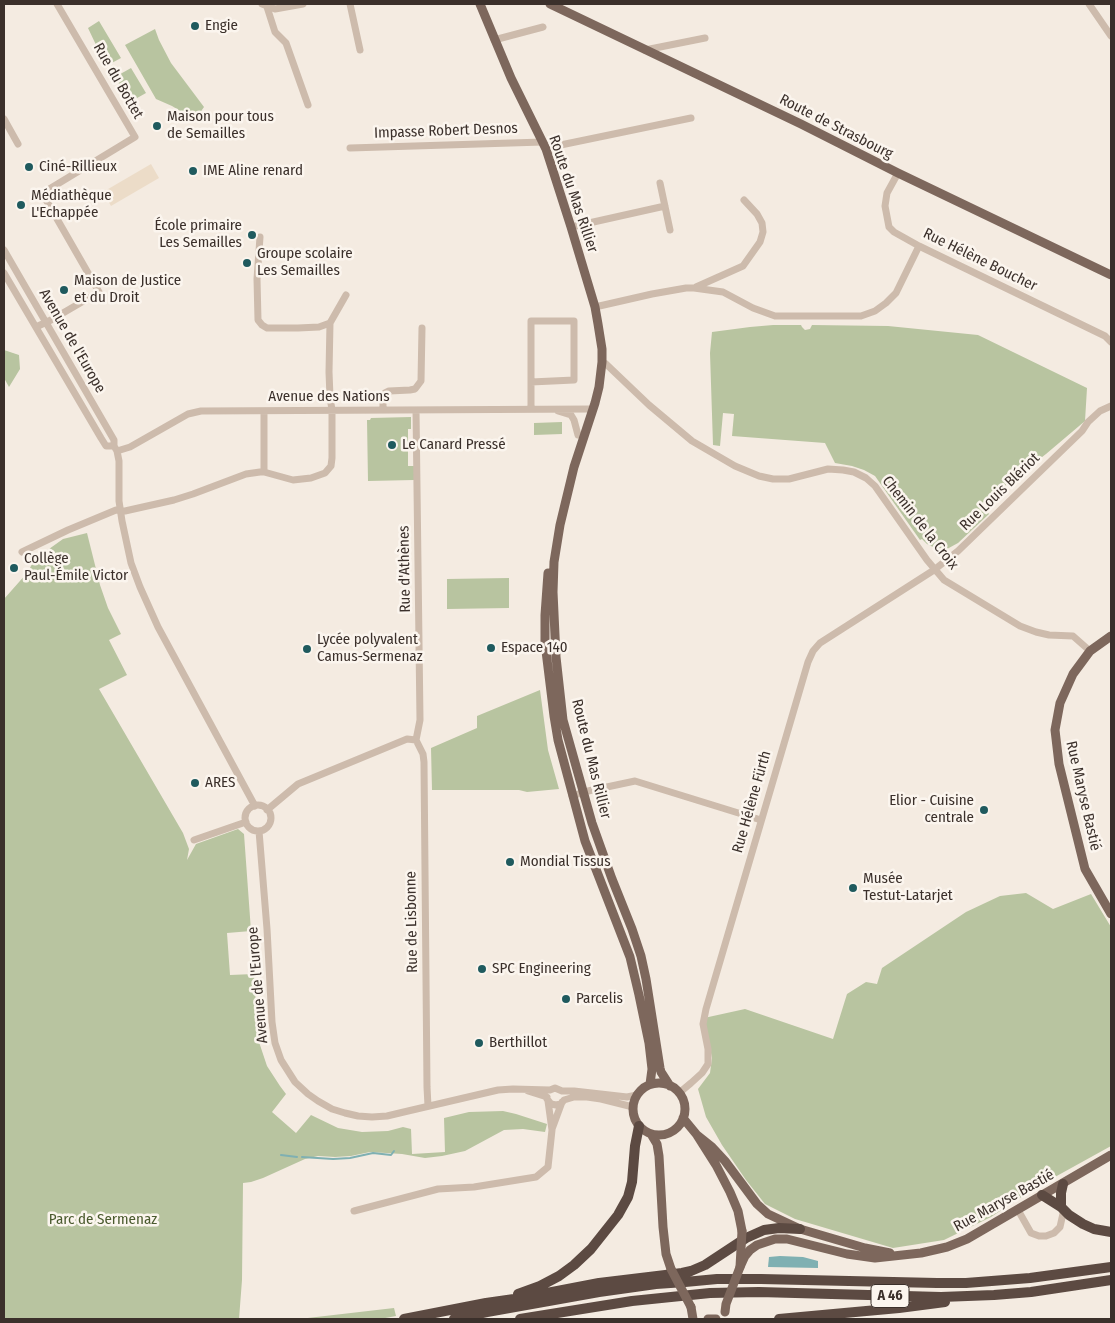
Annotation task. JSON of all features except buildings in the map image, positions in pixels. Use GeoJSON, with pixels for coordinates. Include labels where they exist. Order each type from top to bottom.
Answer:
{"type":"FeatureCollection","features":[{"type":"Feature","properties":{"kind":"highway"},"geometry":{"type":"LineString","coordinates":[[486,1303],[540,1286],[560,1276],[591,1249],[618,1215],[628,1196],[632,1182],[639,1126]]}},
{"type":"Feature","properties":{"kind":"highway"},"geometry":{"type":"LineString","coordinates":[[1062,1208],[1061,1194],[1063,1184]]}},
{"type":"Feature","properties":{"kind":"highway"},"geometry":{"type":"LineString","coordinates":[[1042,1195],[1083,1224],[1094,1229],[1111,1232]]}},
{"type":"Feature","properties":{"kind":"highway"},"geometry":{"type":"LineString","coordinates":[[404,1319],[599,1283],[691,1271],[713,1261],[746,1238],[764,1230],[779,1228],[800,1229]]}},
{"type":"Feature","properties":{"kind":"highway","name":"A 46"},"geometry":{"type":"LineString","coordinates":[[454,1319],[599,1292],[717,1279],[937,1284],[1030,1278],[1111,1267]]}},
{"type":"Feature","properties":{"kind":"highway","name":"A 46"},"geometry":{"type":"LineString","coordinates":[[520,1319],[632,1301],[710,1293],[768,1292],[924,1297],[994,1296],[1111,1280]]}},
{"type":"Feature","properties":{"kind":"highway"},"geometry":{"type":"LineString","coordinates":[[779,1319],[899,1308],[994,1296]]}},
{"type":"Feature","properties":{"kind":"main road","name":"Route du Mas Rillier"},"geometry":{"type":"LineString","coordinates":[[480,4],[511,78],[545,146],[595,307],[601,338],[602,362],[600,372],[574,467],[560,525],[554,562],[553,592],[556,657],[564,720],[592,823],[641,956],[660,1068],[670,1086]]}},
{"type":"Feature","properties":{"kind":"main road","name":"Route de Strasbourg"},"geometry":{"type":"LineString","coordinates":[[550,4],[559,6],[645,50],[1111,275]]}},
{"type":"Feature","properties":{"kind":"main road","name":"Route du Mas Rillier"},"geometry":{"type":"LineString","coordinates":[[590,408],[578,435],[558,507],[550,548],[545,643],[558,740],[572,796],[585,841],[630,957],[648,1043],[652,1069],[650,1084]]}},
{"type":"Feature","properties":{"kind":"main road","name":"Rue Maryse Bastié"},"geometry":{"type":"LineString","coordinates":[[1111,636],[1090,651],[1073,674],[1060,703],[1055,730],[1059,764],[1086,869],[1111,914]]}},
{"type":"Feature","properties":{"kind":"main road"},"geometry":{"type":"LineString","coordinates":[[650,1084],[670,1086],[679,1093],[684,1105],[683,1118],[679,1125],[666,1134],[651,1134],[639,1126],[635,1120],[633,1107],[637,1095],[650,1084]]}},
{"type":"Feature","properties":{"kind":"main road"},"geometry":{"type":"LineString","coordinates":[[683,1118],[697,1135],[716,1165],[738,1211],[742,1231],[740,1268],[726,1304],[726,1316]]}},
{"type":"Feature","properties":{"kind":"main road"},"geometry":{"type":"LineString","coordinates":[[651,1134],[657,1144],[659,1156],[666,1254],[671,1269],[691,1307],[693,1319]]}},
{"type":"Feature","properties":{"kind":"main road","name":"Rue Maryse Bastié"},"geometry":{"type":"LineString","coordinates":[[697,1135],[725,1161],[757,1204],[768,1214],[800,1229],[865,1248],[905,1255]]}},
{"type":"Feature","properties":{"kind":"main road","name":"Rue Maryse Bastié"},"geometry":{"type":"LineString","coordinates":[[740,1268],[750,1250],[766,1241],[775,1239],[787,1239],[847,1254],[875,1258],[935,1251],[958,1243],[1111,1155]]}},
{"type":"Feature","properties":{"kind":"main road"},"geometry":{"type":"LineString","coordinates":[[708,1319],[716,1319]]}},
{"type":"Feature","properties":{"kind":"street","name":"Rue du Bottet"},"geometry":{"type":"LineString","coordinates":[[45,321],[51,320],[99,292],[45,198],[46,191],[135,137],[57,4]]}},
{"type":"Feature","properties":{"kind":"street"},"geometry":{"type":"LineString","coordinates":[[265,5],[279,9],[303,4]]}},
{"type":"Feature","properties":{"kind":"street"},"geometry":{"type":"LineString","coordinates":[[350,4],[360,50]]}},
{"type":"Feature","properties":{"kind":"street"},"geometry":{"type":"LineString","coordinates":[[1089,4],[1111,36]]}},
{"type":"Feature","properties":{"kind":"street"},"geometry":{"type":"LineString","coordinates":[[265,5],[275,32],[286,43],[308,105]]}},
{"type":"Feature","properties":{"kind":"street"},"geometry":{"type":"LineString","coordinates":[[494,40],[543,28]]}},
{"type":"Feature","properties":{"kind":"street"},"geometry":{"type":"LineString","coordinates":[[645,50],[705,38]]}},
{"type":"Feature","properties":{"kind":"street","name":"Impasse Robert Desnos"},"geometry":{"type":"LineString","coordinates":[[350,148],[560,145],[692,118]]}},
{"type":"Feature","properties":{"kind":"street"},"geometry":{"type":"LineString","coordinates":[[4,119],[18,144]]}},
{"type":"Feature","properties":{"kind":"street","name":"Rue Hélène Boucher"},"geometry":{"type":"LineString","coordinates":[[898,173],[887,194],[885,206],[889,227],[894,232],[1104,336],[1111,342]]}},
{"type":"Feature","properties":{"kind":"street"},"geometry":{"type":"LineString","coordinates":[[660,183],[670,230]]}},
{"type":"Feature","properties":{"kind":"street"},"geometry":{"type":"LineString","coordinates":[[694,288],[743,266],[760,242],[763,232],[762,223],[757,214],[744,200]]}},
{"type":"Feature","properties":{"kind":"street"},"geometry":{"type":"LineString","coordinates":[[571,227],[665,206]]}},
{"type":"Feature","properties":{"kind":"street"},"geometry":{"type":"LineString","coordinates":[[260,237],[257,279],[258,320],[262,325],[267,328],[298,328],[319,327],[330,323]]}},
{"type":"Feature","properties":{"kind":"street"},"geometry":{"type":"LineString","coordinates":[[595,307],[660,292],[694,288],[722,292],[753,308],[775,316],[861,316],[875,311],[896,293],[919,246]]}},
{"type":"Feature","properties":{"kind":"street","name":"Avenue de l'Europe"},"geometry":{"type":"LineString","coordinates":[[4,250],[114,440],[120,510],[131,563],[146,602],[255,806]]}},
{"type":"Feature","properties":{"kind":"street","name":"Avenue de l'Europe"},"geometry":{"type":"LineString","coordinates":[[4,273],[100,438],[106,446],[115,449]]}},
{"type":"Feature","properties":{"kind":"street"},"geometry":{"type":"LineString","coordinates":[[22,552],[116,510],[125,511],[174,500],[246,474],[264,472],[293,480],[311,478],[325,473],[331,466],[330,323],[346,295]]}},
{"type":"Feature","properties":{"kind":"street"},"geometry":{"type":"LineString","coordinates":[[36,327],[45,321]]}},
{"type":"Feature","properties":{"kind":"street"},"geometry":{"type":"LineString","coordinates":[[531,382],[574,380],[574,322],[531,321],[531,382],[531,408]]}},
{"type":"Feature","properties":{"kind":"street"},"geometry":{"type":"LineString","coordinates":[[383,410],[383,396],[385,393],[415,389],[421,381],[422,328]]}},
{"type":"Feature","properties":{"kind":"street","name":"Chemin de la Croix"},"geometry":{"type":"LineString","coordinates":[[602,362],[692,441],[735,466],[759,476],[773,479],[789,479],[828,469],[854,472],[866,478],[875,486],[934,570],[944,580],[1020,626],[1049,635],[1073,636],[1090,651]]}},
{"type":"Feature","properties":{"kind":"street","name":"Rue Louis Blériot"},"geometry":{"type":"LineString","coordinates":[[934,570],[958,551],[1082,431],[1088,422],[1108,407],[1111,399]]}},
{"type":"Feature","properties":{"kind":"street","name":"Avenue des Nations"},"geometry":{"type":"LineString","coordinates":[[115,449],[130,447],[188,414],[201,411],[590,408]]}},
{"type":"Feature","properties":{"kind":"street","name":"Avenue des Nations"},"geometry":{"type":"LineString","coordinates":[[550,409],[571,415],[578,435]]}},
{"type":"Feature","properties":{"kind":"street","name":"Rue d'Athènes"},"geometry":{"type":"LineString","coordinates":[[416,410],[420,720],[416,740]]}},
{"type":"Feature","properties":{"kind":"street"},"geometry":{"type":"LineString","coordinates":[[264,411],[264,472]]}},
{"type":"Feature","properties":{"kind":"street","name":"Rue Hélène Fürth"},"geometry":{"type":"LineString","coordinates":[[679,1093],[702,1073],[708,1064],[708,1049],[703,1024],[706,1009],[808,662],[813,651],[820,643],[934,570]]}},
{"type":"Feature","properties":{"kind":"street"},"geometry":{"type":"LineString","coordinates":[[267,810],[298,784],[407,739],[416,740]]}},
{"type":"Feature","properties":{"kind":"street","name":"Rue de Lisbonne"},"geometry":{"type":"LineString","coordinates":[[416,740],[423,754],[424,762],[428,1106]]}},
{"type":"Feature","properties":{"kind":"street"},"geometry":{"type":"LineString","coordinates":[[572,796],[635,781],[761,820]]}},
{"type":"Feature","properties":{"kind":"street"},"geometry":{"type":"LineString","coordinates":[[262,806],[267,810],[270,818],[267,827],[259,830],[251,829],[246,822],[246,814],[251,807],[262,806]]}},
{"type":"Feature","properties":{"kind":"street"},"geometry":{"type":"LineString","coordinates":[[194,840],[246,822]]}},
{"type":"Feature","properties":{"kind":"street","name":"Avenue de l'Europe"},"geometry":{"type":"LineString","coordinates":[[259,830],[275,1043],[281,1060],[295,1082],[308,1094],[324,1105],[345,1113],[358,1116],[380,1116],[498,1090],[514,1088],[550,1090]]}},
{"type":"Feature","properties":{"kind":"street","name":"Avenue de l'Europe"},"geometry":{"type":"LineString","coordinates":[[514,1088],[526,1090],[548,1099]]}},
{"type":"Feature","properties":{"kind":"street"},"geometry":{"type":"LineString","coordinates":[[354,1211],[438,1189],[474,1188],[536,1177],[548,1167],[552,1130],[547,1094],[550,1090],[558,1088],[562,1091],[627,1096],[637,1095]]}},
{"type":"Feature","properties":{"kind":"street"},"geometry":{"type":"LineString","coordinates":[[552,1130],[563,1101],[564,1095],[562,1091]]}},
{"type":"Feature","properties":{"kind":"street"},"geometry":{"type":"LineString","coordinates":[[548,1099],[552,1104],[556,1105],[574,1097],[587,1097],[633,1107]]}},
{"type":"Feature","properties":{"kind":"street"},"geometry":{"type":"LineString","coordinates":[[1018,1210],[1031,1233],[1038,1236],[1046,1236],[1054,1233],[1060,1226],[1062,1208]]}},
{"type":"Feature","properties":{"kind":"green space"},"geometry":{"type":"Polygon","coordinates":[[[99,21],[121,58],[106,66],[88,28],[99,21]]]}},
{"type":"Feature","properties":{"kind":"green space"},"geometry":{"type":"Polygon","coordinates":[[[155,29],[171,63],[204,107],[195,120],[156,99],[125,45],[155,29]]]}},
{"type":"Feature","properties":{"kind":"green space"},"geometry":{"type":"Polygon","coordinates":[[[131,68],[146,93],[130,102],[115,77],[131,68]]]}},
{"type":"Feature","properties":{"kind":"green space"},"geometry":{"type":"Polygon","coordinates":[[[773,325],[801,325],[805,330],[810,329],[812,325],[888,326],[978,335],[1087,388],[1085,421],[981,504],[989,514],[958,543],[947,549],[935,548],[922,539],[920,540],[875,476],[852,466],[835,463],[825,443],[732,436],[734,414],[723,413],[720,446],[713,445],[710,353],[712,332],[773,325]]]}},
{"type":"Feature","properties":{"kind":"green space"},"geometry":{"type":"Polygon","coordinates":[[[4,350],[19,355],[20,369],[9,387],[4,378],[4,350]]]}},
{"type":"Feature","properties":{"kind":"green space"},"geometry":{"type":"Polygon","coordinates":[[[411,417],[411,429],[408,429],[408,466],[414,466],[414,480],[368,481],[367,420],[371,418],[411,417]]]}},
{"type":"Feature","properties":{"kind":"green space"},"geometry":{"type":"Polygon","coordinates":[[[562,422],[562,434],[534,435],[534,423],[562,422]]]}},
{"type":"Feature","properties":{"kind":"green space","name":"Parc de Sermenaz"},"geometry":{"type":"Polygon","coordinates":[[[87,533],[100,585],[108,608],[121,634],[109,640],[127,675],[99,689],[183,833],[189,849],[187,860],[196,844],[238,829],[244,834],[251,931],[227,933],[230,975],[254,974],[258,1039],[267,1066],[286,1094],[272,1112],[296,1133],[311,1115],[338,1128],[362,1132],[388,1131],[403,1127],[411,1129],[412,1154],[445,1152],[444,1118],[469,1112],[503,1111],[547,1124],[545,1132],[523,1129],[504,1130],[465,1151],[442,1156],[425,1158],[370,1152],[351,1156],[318,1156],[305,1159],[263,1178],[243,1183],[242,1280],[239,1319],[4,1319],[4,599],[27,573],[35,559],[63,539],[87,533]]]}},
{"type":"Feature","properties":{"kind":"green space"},"geometry":{"type":"Polygon","coordinates":[[[509,578],[509,608],[447,609],[447,579],[509,578]]]}},
{"type":"Feature","properties":{"kind":"green space"},"geometry":{"type":"Polygon","coordinates":[[[540,690],[548,750],[559,789],[527,792],[519,790],[432,790],[431,748],[477,728],[477,716],[540,690]]]}},
{"type":"Feature","properties":{"kind":"green space"},"geometry":{"type":"Polygon","coordinates":[[[1026,893],[1053,909],[1091,894],[1111,927],[1111,1146],[1035,1188],[991,1217],[944,1240],[893,1248],[795,1219],[765,1204],[722,1145],[706,1117],[698,1089],[710,1073],[712,1058],[704,1018],[745,1009],[833,1039],[847,994],[866,982],[877,984],[882,968],[966,912],[1000,896],[1026,893]]]}},
{"type":"Feature","properties":{"kind":"green space"},"geometry":{"type":"Polygon","coordinates":[[[394,1308],[396,1316],[380,1319],[299,1319],[394,1308]]]}},
{"type":"Feature","properties":{"kind":"shaded area"},"geometry":{"type":"Polygon","coordinates":[[[151,164],[159,178],[111,206],[103,192],[151,164]]]}},
{"type":"Feature","properties":{"kind":"water"},"geometry":{"type":"Polygon","coordinates":[[[769,1257],[803,1257],[818,1261],[818,1268],[768,1267],[769,1257]]]}},
{"type":"Feature","properties":{"kind":"waterway"},"geometry":{"type":"LineString","coordinates":[[302,1157],[350,1158],[373,1153],[391,1155],[394,1151]]}},
{"type":"Feature","properties":{"kind":"waterway"},"geometry":{"type":"LineString","coordinates":[[281,1155],[297,1157]]}},
{"type":"Feature","properties":{"kind":"place","name":"Engie"},"geometry":{"type":"Point","coordinates":[195,26]}},
{"type":"Feature","properties":{"kind":"place","name":"Maison pour tous de Semailles"},"geometry":{"type":"Point","coordinates":[157,126]}},
{"type":"Feature","properties":{"kind":"place","name":"Ciné-Rillieux"},"geometry":{"type":"Point","coordinates":[29,167]}},
{"type":"Feature","properties":{"kind":"place","name":"IME Aline renard"},"geometry":{"type":"Point","coordinates":[193,171]}},
{"type":"Feature","properties":{"kind":"place","name":"Médiathèque L'Echappée"},"geometry":{"type":"Point","coordinates":[21,205]}},
{"type":"Feature","properties":{"kind":"place","name":"École primaire Les Semailles"},"geometry":{"type":"Point","coordinates":[252,235]}},
{"type":"Feature","properties":{"kind":"place","name":"Groupe scolaire Les Semailles"},"geometry":{"type":"Point","coordinates":[247,263]}},
{"type":"Feature","properties":{"kind":"place","name":"Maison de Justice et du Droit"},"geometry":{"type":"Point","coordinates":[64,290]}},
{"type":"Feature","properties":{"kind":"place","name":"Le Canard Pressé"},"geometry":{"type":"Point","coordinates":[392,445]}},
{"type":"Feature","properties":{"kind":"place","name":"Collège Paul-Émile Victor"},"geometry":{"type":"Point","coordinates":[14,568]}},
{"type":"Feature","properties":{"kind":"place","name":"Espace 140"},"geometry":{"type":"Point","coordinates":[491,648]}},
{"type":"Feature","properties":{"kind":"place","name":"Lycée polyvalent Camus-Sermenaz"},"geometry":{"type":"Point","coordinates":[307,649]}},
{"type":"Feature","properties":{"kind":"place","name":"ARES"},"geometry":{"type":"Point","coordinates":[195,783]}},
{"type":"Feature","properties":{"kind":"place","name":"Elior - Cuisine centrale"},"geometry":{"type":"Point","coordinates":[984,810]}},
{"type":"Feature","properties":{"kind":"place","name":"Mondial Tissus"},"geometry":{"type":"Point","coordinates":[510,862]}},
{"type":"Feature","properties":{"kind":"place","name":"Musée Testut-Latarjet"},"geometry":{"type":"Point","coordinates":[853,888]}},
{"type":"Feature","properties":{"kind":"place","name":"SPC Engineering"},"geometry":{"type":"Point","coordinates":[482,969]}},
{"type":"Feature","properties":{"kind":"place","name":"Parcelis"},"geometry":{"type":"Point","coordinates":[566,999]}},
{"type":"Feature","properties":{"kind":"place","name":"Berthillot"},"geometry":{"type":"Point","coordinates":[479,1043]}}]}
